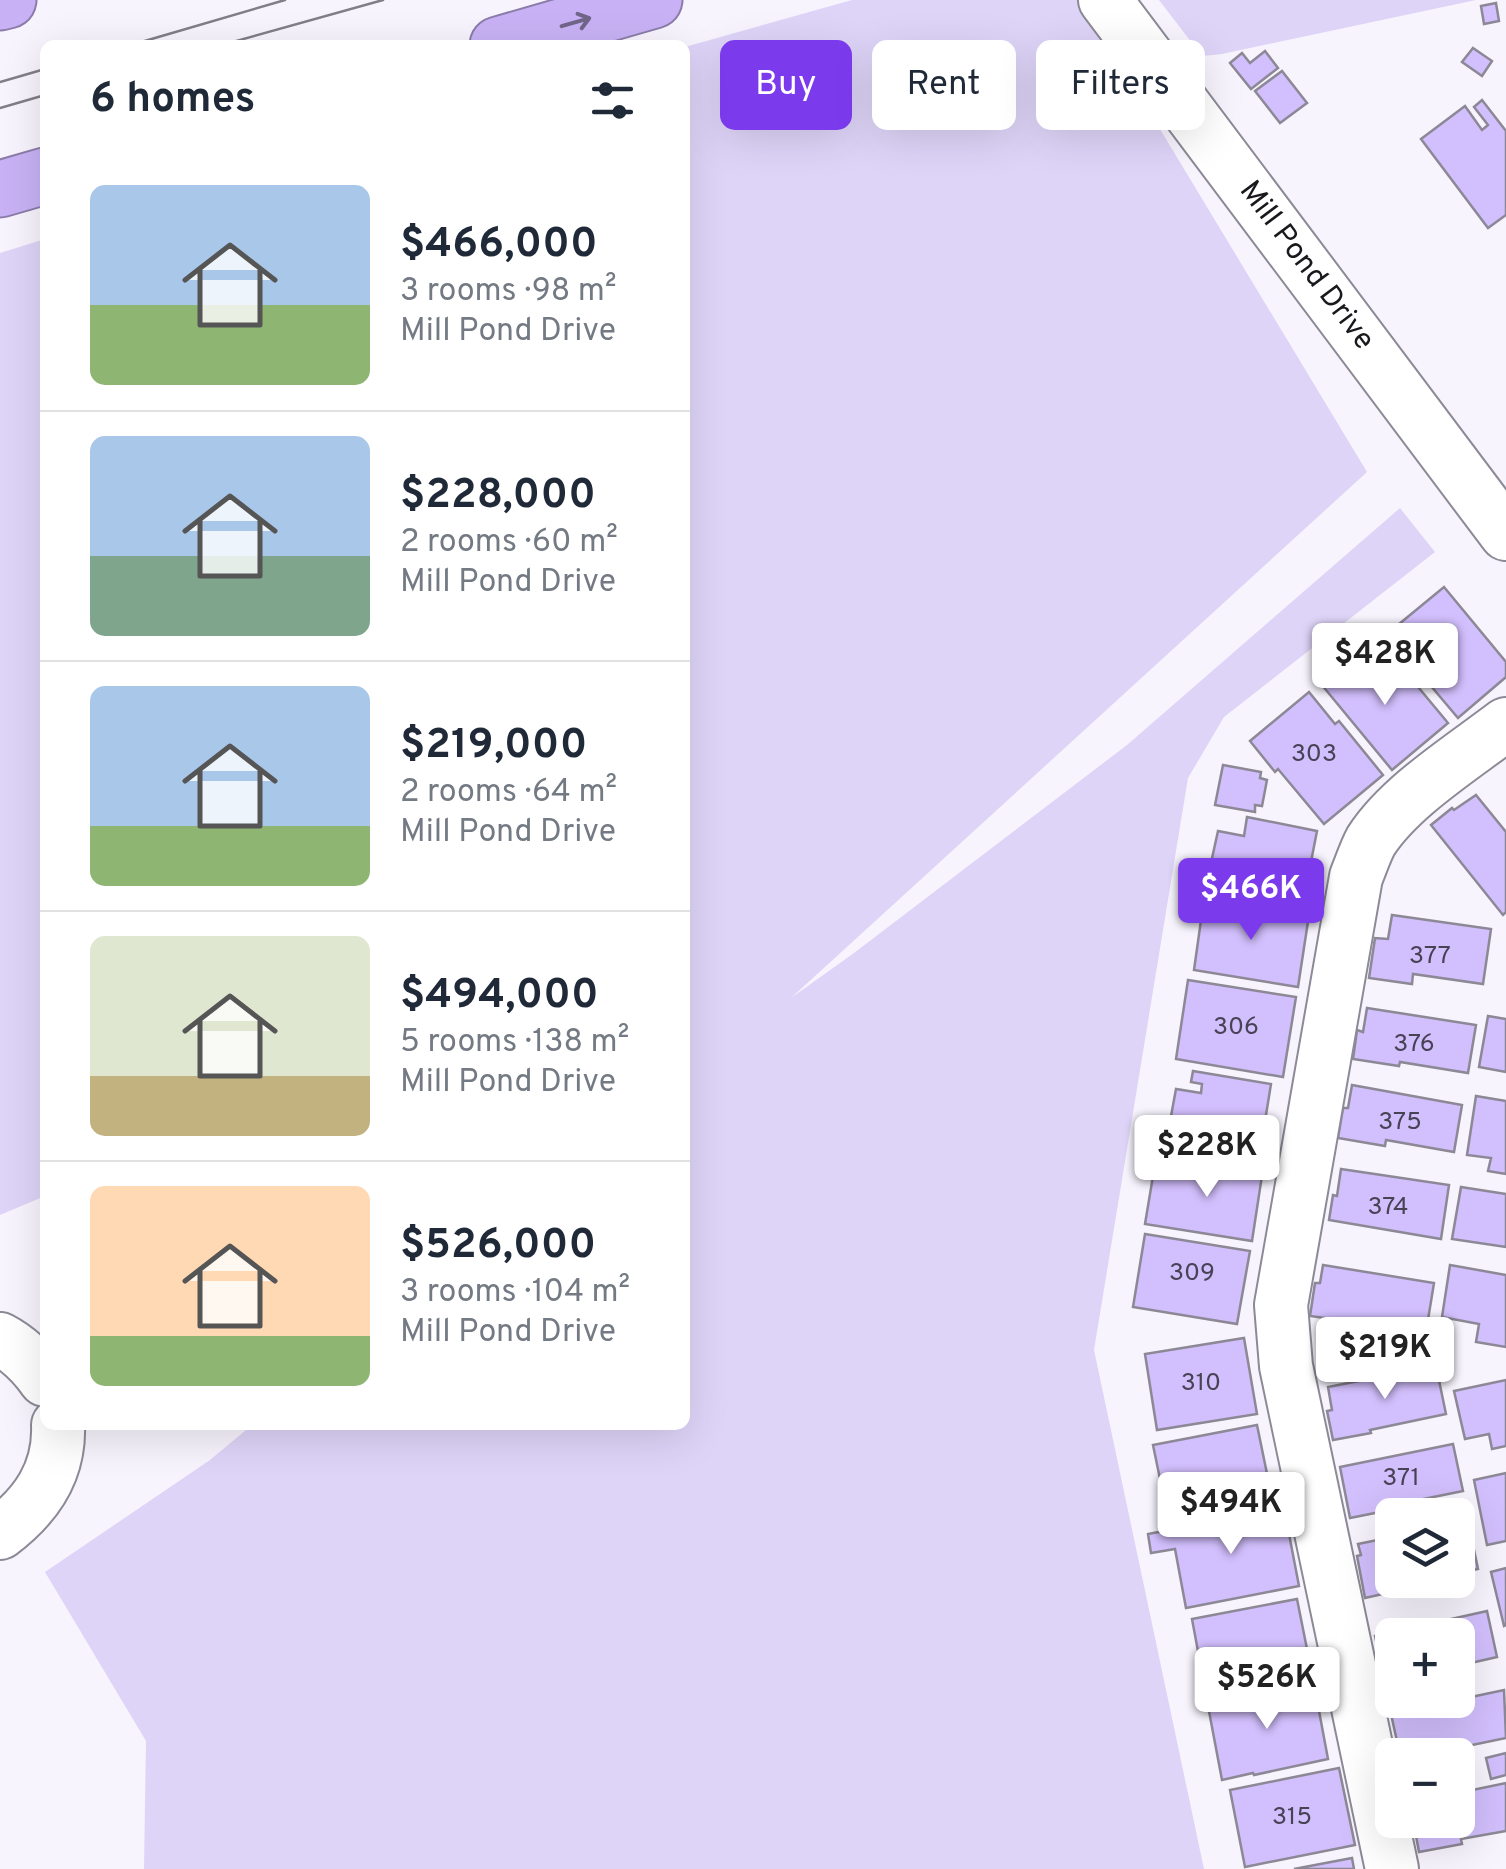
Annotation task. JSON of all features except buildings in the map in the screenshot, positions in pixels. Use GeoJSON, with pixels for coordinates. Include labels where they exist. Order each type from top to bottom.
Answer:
{"type":"FeatureCollection","features":[{"type":"Feature","properties":{"kind":"highway"},"geometry":{"type":"LineString","coordinates":[[0,2],[8,0]]}},
{"type":"Feature","properties":{"kind":"highway"},"geometry":{"type":"LineString","coordinates":[[515,40],[654,0]]}},
{"type":"Feature","properties":{"kind":"highway"},"geometry":{"type":"LineString","coordinates":[[0,189],[40,177]]}},
{"type":"Feature","properties":{"kind":"street","name":"Mill Pond Drive"},"geometry":{"type":"LineString","coordinates":[[1105,0],[1506,534]]}},
{"type":"Feature","properties":{"kind":"street"},"geometry":{"type":"LineString","coordinates":[[1392,1869],[1286,1366],[1281,1305],[1345,934],[1356,877],[1368,846],[1408,800],[1506,724]]}},
{"type":"Feature","properties":{"kind":"street"},"geometry":{"type":"LineString","coordinates":[[0,1339],[21,1352],[40,1373]]}},
{"type":"Feature","properties":{"kind":"street"},"geometry":{"type":"LineString","coordinates":[[0,1533],[30,1506],[50,1475],[58,1430]]}},
{"type":"Feature","properties":{"kind":"shaded area"},"geometry":{"type":"Polygon","coordinates":[[[852,0],[1082,0],[1106,40],[1036,40],[1036,130],[1160,130],[1367,472],[791,998],[1127,745],[1400,508],[1435,552],[1224,717],[1188,778],[1094,1350],[1204,1869],[144,1869],[146,1741],[45,1572],[210,1460],[246,1430],[690,1430],[690,46],[852,0]]]}},
{"type":"Feature","properties":{"kind":"shaded area"},"geometry":{"type":"Polygon","coordinates":[[[1159,0],[1476,0],[1222,54],[1205,56],[1205,40],[1190,40],[1159,0]]]}},
{"type":"Feature","properties":{"kind":"shaded area"},"geometry":{"type":"Polygon","coordinates":[[[40,241],[40,1198],[0,1215],[0,253],[40,241]]]}},
{"type":"Feature","properties":{"kind":"tram line"},"geometry":{"type":"LineString","coordinates":[[148,40],[285,0]]}},
{"type":"Feature","properties":{"kind":"tram line"},"geometry":{"type":"LineString","coordinates":[[240,40],[383,0]]}},
{"type":"Feature","properties":{"kind":"tram line"},"geometry":{"type":"LineString","coordinates":[[0,82],[40,70]]}},
{"type":"Feature","properties":{"kind":"tram line"},"geometry":{"type":"LineString","coordinates":[[0,108],[40,96]]}}]}
